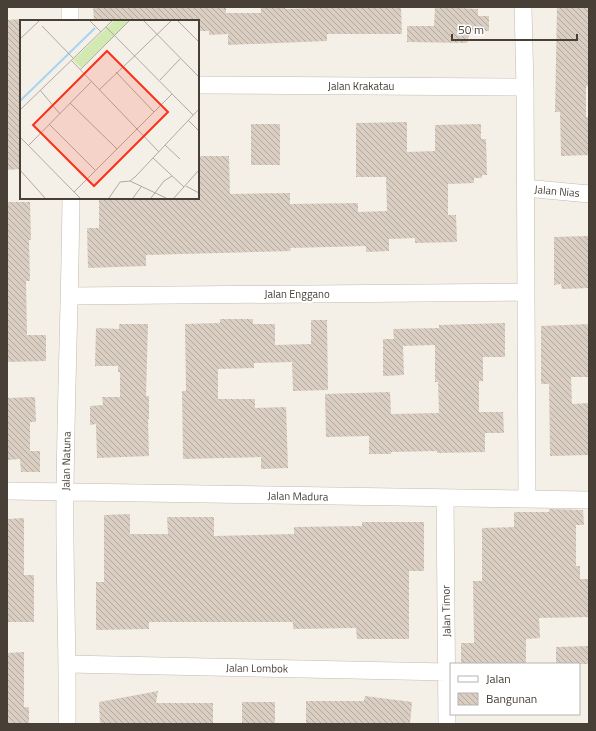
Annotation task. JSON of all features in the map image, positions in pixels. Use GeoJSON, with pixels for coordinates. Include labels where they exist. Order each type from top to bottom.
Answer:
{"type":"FeatureCollection","features":[{"type":"Feature","properties":{"kind":"street"},"geometry":{"type":"LineString","coordinates":[[70,7],[70,20]]}},
{"type":"Feature","properties":{"kind":"street"},"geometry":{"type":"LineString","coordinates":[[523,7],[528,499]]}},
{"type":"Feature","properties":{"kind":"street","name":"Jalan Krakatau"},"geometry":{"type":"LineString","coordinates":[[199,85],[525,87]]}},
{"type":"Feature","properties":{"kind":"street","name":"Jalan Nias"},"geometry":{"type":"LineString","coordinates":[[525,188],[589,194]]}},
{"type":"Feature","properties":{"kind":"street","name":"Jalan Natuna"},"geometry":{"type":"LineString","coordinates":[[67,724],[68,664],[65,492],[71,199]]}},
{"type":"Feature","properties":{"kind":"street","name":"Jalan Enggano"},"geometry":{"type":"LineString","coordinates":[[70,296],[525,292]]}},
{"type":"Feature","properties":{"kind":"street","name":"Jalan Madura"},"geometry":{"type":"LineString","coordinates":[[7,491],[589,500]]}},
{"type":"Feature","properties":{"kind":"street","name":"Jalan Timor"},"geometry":{"type":"LineString","coordinates":[[445,498],[447,724]]}},
{"type":"Feature","properties":{"kind":"street","name":"Jalan Lombok"},"geometry":{"type":"LineString","coordinates":[[68,664],[447,672]]}},
{"type":"Feature","properties":{"kind":"building"},"geometry":{"type":"Polygon","coordinates":[[[93,7],[226,7],[226,13],[261,13],[261,7],[285,7],[285,9],[321,7],[401,7],[402,34],[327,34],[327,41],[228,45],[228,34],[209,35],[209,31],[199,31],[199,20],[94,20],[93,7]]]}},
{"type":"Feature","properties":{"kind":"building"},"geometry":{"type":"Polygon","coordinates":[[[435,7],[478,9],[478,16],[489,16],[489,31],[470,31],[467,43],[407,42],[407,26],[434,26],[435,7]]]}},
{"type":"Feature","properties":{"kind":"building"},"geometry":{"type":"Polygon","coordinates":[[[557,7],[589,7],[589,86],[586,86],[586,117],[589,117],[589,155],[561,156],[560,112],[555,112],[557,7]]]}},
{"type":"Feature","properties":{"kind":"building"},"geometry":{"type":"Polygon","coordinates":[[[21,19],[20,169],[7,170],[7,20],[21,19]]]}},
{"type":"Feature","properties":{"kind":"building"},"geometry":{"type":"Polygon","coordinates":[[[407,122],[407,152],[435,151],[435,125],[481,124],[481,139],[486,139],[487,175],[482,175],[482,178],[474,178],[474,183],[448,184],[448,215],[456,215],[457,242],[415,243],[415,238],[389,239],[389,251],[366,252],[366,246],[290,248],[291,251],[146,255],[146,266],[88,268],[87,228],[99,228],[99,199],[199,199],[199,156],[229,156],[230,194],[290,193],[290,204],[358,203],[358,212],[387,211],[386,177],[356,177],[356,123],[407,122]]]}},
{"type":"Feature","properties":{"kind":"building"},"geometry":{"type":"Polygon","coordinates":[[[251,124],[280,124],[280,165],[251,165],[251,124]]]}},
{"type":"Feature","properties":{"kind":"building"},"geometry":{"type":"Polygon","coordinates":[[[7,202],[30,202],[30,281],[26,281],[27,335],[46,335],[46,361],[7,362],[7,202]]]}},
{"type":"Feature","properties":{"kind":"building"},"geometry":{"type":"Polygon","coordinates":[[[589,236],[589,288],[562,289],[561,284],[554,285],[554,237],[589,236]]]}},
{"type":"Feature","properties":{"kind":"building"},"geometry":{"type":"Polygon","coordinates":[[[220,319],[253,319],[253,324],[275,324],[275,345],[311,344],[311,320],[327,320],[328,390],[293,391],[292,362],[254,363],[254,368],[218,369],[218,399],[255,399],[255,408],[286,407],[288,468],[261,469],[261,457],[183,459],[182,391],[186,391],[185,324],[220,323],[220,319]]]}},
{"type":"Feature","properties":{"kind":"building"},"geometry":{"type":"Polygon","coordinates":[[[505,323],[505,357],[483,357],[483,381],[479,381],[479,412],[503,412],[504,433],[485,433],[485,452],[437,453],[437,451],[369,454],[369,436],[326,437],[325,394],[390,392],[391,414],[439,413],[438,382],[435,382],[435,345],[403,346],[404,375],[383,376],[383,339],[394,339],[393,329],[439,328],[439,325],[505,323]]]}},
{"type":"Feature","properties":{"kind":"building"},"geometry":{"type":"Polygon","coordinates":[[[119,324],[148,324],[146,396],[149,396],[149,456],[97,458],[96,424],[90,425],[90,406],[103,405],[102,397],[120,397],[120,372],[118,372],[118,366],[95,366],[96,328],[119,329],[119,324]]]}},
{"type":"Feature","properties":{"kind":"building"},"geometry":{"type":"Polygon","coordinates":[[[589,324],[589,377],[571,377],[572,404],[589,403],[589,455],[550,456],[549,384],[541,384],[541,326],[589,324]]]}},
{"type":"Feature","properties":{"kind":"building"},"geometry":{"type":"Polygon","coordinates":[[[35,397],[36,422],[30,422],[30,451],[40,451],[40,472],[21,472],[20,459],[7,460],[7,398],[35,397]]]}},
{"type":"Feature","properties":{"kind":"building"},"geometry":{"type":"Polygon","coordinates":[[[549,509],[583,510],[584,525],[576,525],[576,566],[580,566],[580,579],[589,579],[589,617],[539,618],[540,638],[526,639],[526,663],[461,663],[461,643],[474,643],[473,581],[482,581],[482,528],[514,527],[514,512],[549,512],[549,509]]]}},
{"type":"Feature","properties":{"kind":"building"},"geometry":{"type":"Polygon","coordinates":[[[130,514],[130,534],[168,534],[167,517],[214,517],[214,536],[294,534],[294,527],[362,526],[362,522],[424,522],[424,571],[409,571],[409,639],[357,639],[356,628],[293,629],[293,622],[149,622],[149,629],[96,630],[96,582],[104,582],[104,515],[130,514]]]}},
{"type":"Feature","properties":{"kind":"building"},"geometry":{"type":"Polygon","coordinates":[[[24,518],[24,575],[34,575],[34,622],[7,622],[7,519],[24,518]]]}},
{"type":"Feature","properties":{"kind":"building"},"geometry":{"type":"Polygon","coordinates":[[[589,646],[589,664],[556,663],[556,647],[589,646]]]}},
{"type":"Feature","properties":{"kind":"building"},"geometry":{"type":"Polygon","coordinates":[[[24,652],[24,707],[29,707],[29,724],[7,724],[7,653],[24,652]]]}},
{"type":"Feature","properties":{"kind":"building"},"geometry":{"type":"Polygon","coordinates":[[[158,691],[156,703],[213,703],[213,724],[100,724],[99,702],[158,691]]]}},
{"type":"Feature","properties":{"kind":"building"},"geometry":{"type":"Polygon","coordinates":[[[365,696],[412,702],[410,724],[306,724],[306,701],[364,701],[365,696]]]}},
{"type":"Feature","properties":{"kind":"building"},"geometry":{"type":"Polygon","coordinates":[[[242,702],[275,702],[275,724],[242,724],[242,702]]]}}]}
